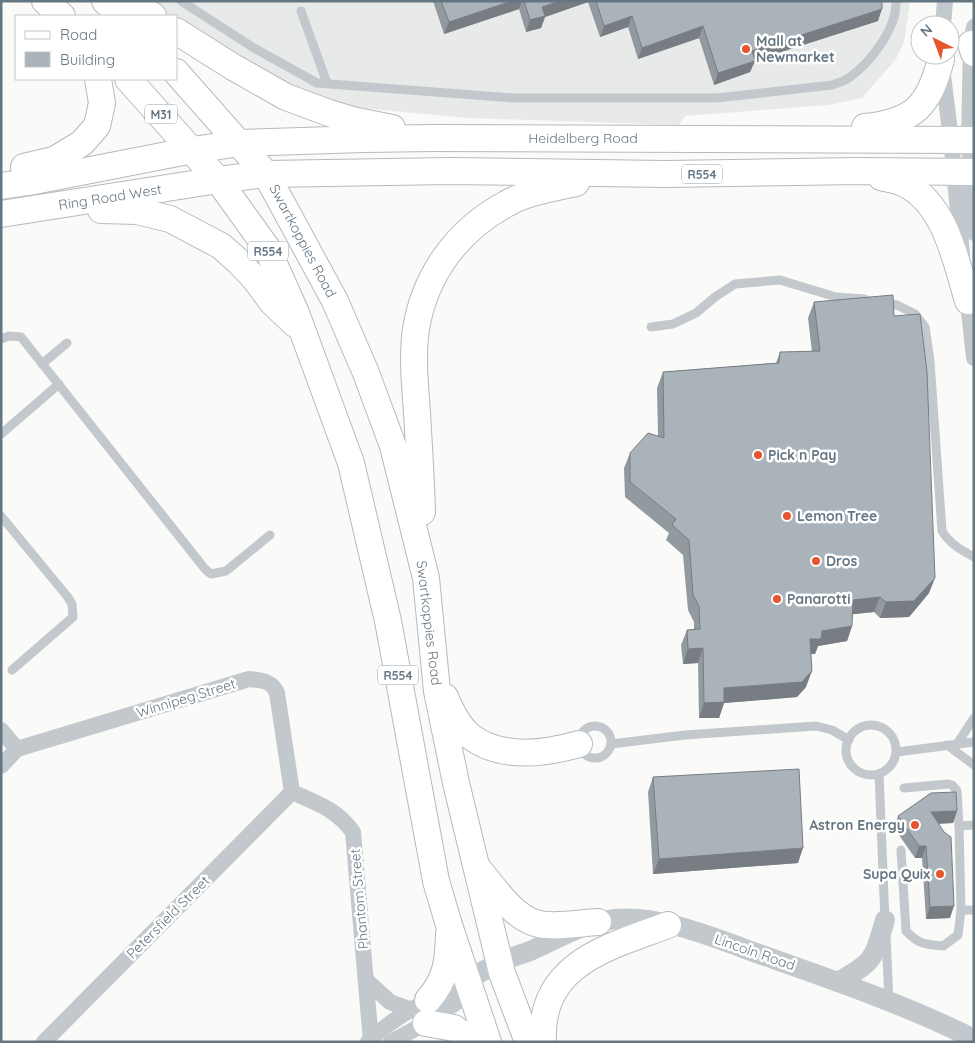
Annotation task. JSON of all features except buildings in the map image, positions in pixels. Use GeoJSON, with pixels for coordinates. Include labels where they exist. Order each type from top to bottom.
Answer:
{"type":"FeatureCollection","features":[{"type":"Feature","properties":{"kind":"main road"},"geometry":{"type":"LineString","coordinates":[[105,1],[120,15]]}},
{"type":"Feature","properties":{"kind":"main road"},"geometry":{"type":"LineString","coordinates":[[130,1],[151,15]]}},
{"type":"Feature","properties":{"kind":"main road"},"geometry":{"type":"LineString","coordinates":[[178,32],[233,67],[286,97],[307,106],[352,120],[434,138]]}},
{"type":"Feature","properties":{"kind":"main road"},"geometry":{"type":"LineString","coordinates":[[757,139],[887,125],[903,120],[921,105],[930,93],[939,65]]}},
{"type":"Feature","properties":{"kind":"main road","name":"Swartkoppies Road"},"geometry":{"type":"LineString","coordinates":[[178,74],[266,174],[335,301],[366,373],[393,446],[426,578],[437,691],[452,764],[501,968],[528,1042]]}},
{"type":"Feature","properties":{"kind":"main road"},"geometry":{"type":"LineString","coordinates":[[1,172],[54,160],[82,143],[97,126],[102,103],[98,80]]}},
{"type":"Feature","properties":{"kind":"main road","name":"M31"},"geometry":{"type":"LineString","coordinates":[[129,80],[193,150]]}},
{"type":"Feature","properties":{"kind":"main road","name":"Heidelberg Road"},"geometry":{"type":"LineString","coordinates":[[193,150],[240,144],[434,138],[965,139]]}},
{"type":"Feature","properties":{"kind":"main road","name":"R554"},"geometry":{"type":"LineString","coordinates":[[193,150],[218,180],[267,248],[303,332],[351,463],[388,620],[436,881],[488,1042]]}},
{"type":"Feature","properties":{"kind":"main road","name":"Ring Road West"},"geometry":{"type":"LineString","coordinates":[[1,186],[193,150]]}},
{"type":"Feature","properties":{"kind":"main road"},"geometry":{"type":"LineString","coordinates":[[858,171],[903,183],[916,191],[938,215],[946,230],[967,290]]}},
{"type":"Feature","properties":{"kind":"main road","name":"R554"},"geometry":{"type":"LineString","coordinates":[[218,180],[266,174],[440,172],[622,174],[858,171],[966,172]]}},
{"type":"Feature","properties":{"kind":"main road"},"geometry":{"type":"LineString","coordinates":[[426,578],[414,361],[416,329],[426,295],[436,271],[452,246],[476,224],[507,203],[543,190],[622,174]]}},
{"type":"Feature","properties":{"kind":"main road","name":"Ring Road West"},"geometry":{"type":"LineString","coordinates":[[1,214],[218,180]]}},
{"type":"Feature","properties":{"kind":"main road"},"geometry":{"type":"LineString","coordinates":[[30,210],[136,211],[170,219],[221,246],[240,262],[272,302],[303,332]]}},
{"type":"Feature","properties":{"kind":"main road"},"geometry":{"type":"LineString","coordinates":[[434,662],[446,699],[458,721],[469,735],[481,742],[496,749],[512,753],[547,751],[579,744]]}},
{"type":"Feature","properties":{"kind":"main road"},"geometry":{"type":"LineString","coordinates":[[476,866],[503,899],[520,915],[533,922],[546,926],[598,922]]}},
{"type":"Feature","properties":{"kind":"main road"},"geometry":{"type":"LineString","coordinates":[[543,1042],[546,1005],[553,990],[573,967],[610,946],[668,925]]}},
{"type":"Feature","properties":{"kind":"main road"},"geometry":{"type":"LineString","coordinates":[[449,926],[448,955],[445,971],[439,987],[422,1011],[454,1028],[473,1042]]}},
{"type":"Feature","properties":{"kind":"street"},"geometry":{"type":"LineString","coordinates":[[944,15],[945,1]]}},
{"type":"Feature","properties":{"kind":"street"},"geometry":{"type":"LineString","coordinates":[[973,41],[965,139],[970,261],[967,290],[974,358]]}},
{"type":"Feature","properties":{"kind":"street"},"geometry":{"type":"LineString","coordinates":[[943,65],[965,139]]}},
{"type":"Feature","properties":{"kind":"street"},"geometry":{"type":"LineString","coordinates":[[966,172],[974,233]]}},
{"type":"Feature","properties":{"kind":"street","name":"Winnipeg Street"},"geometry":{"type":"LineString","coordinates":[[1,766],[17,749],[249,679],[270,683],[277,693],[292,792]]}},
{"type":"Feature","properties":{"kind":"street"},"geometry":{"type":"LineString","coordinates":[[1,730],[17,749]]}},
{"type":"Feature","properties":{"kind":"street","name":"Phantom Street"},"geometry":{"type":"LineString","coordinates":[[292,792],[329,808],[344,820],[352,832],[370,1041]]}},
{"type":"Feature","properties":{"kind":"street","name":"Petersfield Street"},"geometry":{"type":"LineString","coordinates":[[44,1042],[292,792]]}},
{"type":"Feature","properties":{"kind":"street","name":"Lincoln Road"},"geometry":{"type":"LineString","coordinates":[[531,950],[566,933],[598,922],[616,919],[635,919],[668,925],[707,935],[838,982],[972,1035]]}},
{"type":"Feature","properties":{"kind":"street"},"geometry":{"type":"LineString","coordinates":[[838,982],[870,962],[875,954],[885,920]]}},
{"type":"Feature","properties":{"kind":"street","name":"Phantom Street"},"geometry":{"type":"LineString","coordinates":[[370,1041],[389,1024],[422,1011],[470,986],[531,950]]}},
{"type":"Feature","properties":{"kind":"street"},"geometry":{"type":"LineString","coordinates":[[366,981],[390,1002],[422,1011]]}},
{"type":"Feature","properties":{"kind":"street","name":"Phantom Street"},"geometry":{"type":"LineString","coordinates":[[391,1042],[422,1011],[470,986]]}},
{"type":"Feature","properties":{"kind":"lane"},"geometry":{"type":"LineString","coordinates":[[180,1],[294,71],[317,83],[523,98],[717,98],[832,85],[848,78],[866,64],[890,27],[896,1]]}},
{"type":"Feature","properties":{"kind":"lane"},"geometry":{"type":"LineString","coordinates":[[301,11],[327,83]]}},
{"type":"Feature","properties":{"kind":"lane"},"geometry":{"type":"LineString","coordinates":[[651,327],[673,324],[696,313],[715,297],[736,284],[780,280],[836,297],[877,300],[897,305],[915,314],[925,327],[930,361],[942,531],[947,540],[954,546],[974,558]]}},
{"type":"Feature","properties":{"kind":"lane"},"geometry":{"type":"LineString","coordinates":[[1,339],[9,336],[21,337],[206,569],[212,574],[226,571],[270,534]]}},
{"type":"Feature","properties":{"kind":"lane"},"geometry":{"type":"LineString","coordinates":[[42,364],[67,342]]}},
{"type":"Feature","properties":{"kind":"lane"},"geometry":{"type":"LineString","coordinates":[[1,434],[59,384]]}},
{"type":"Feature","properties":{"kind":"lane"},"geometry":{"type":"LineString","coordinates":[[1,516],[67,596],[73,609],[72,617],[12,670]]}},
{"type":"Feature","properties":{"kind":"lane"},"geometry":{"type":"LineString","coordinates":[[957,744],[974,718]]}},
{"type":"Feature","properties":{"kind":"lane"},"geometry":{"type":"LineString","coordinates":[[594,726],[601,727],[606,731],[610,737],[611,744],[604,755],[595,758],[590,758],[582,752],[579,744],[581,733],[587,727],[594,726]]}},
{"type":"Feature","properties":{"kind":"lane"},"geometry":{"type":"LineString","coordinates":[[611,744],[685,734],[816,726],[832,730],[849,740]]}},
{"type":"Feature","properties":{"kind":"lane"},"geometry":{"type":"LineString","coordinates":[[864,726],[880,726],[887,730],[896,744],[895,760],[890,767],[879,774],[867,775],[859,772],[852,766],[846,756],[849,740],[856,730],[864,726]]}},
{"type":"Feature","properties":{"kind":"lane"},"geometry":{"type":"LineString","coordinates":[[896,752],[974,742]]}},
{"type":"Feature","properties":{"kind":"lane"},"geometry":{"type":"LineString","coordinates":[[947,745],[974,765]]}},
{"type":"Feature","properties":{"kind":"lane"},"geometry":{"type":"LineString","coordinates":[[879,774],[890,1002]]}},
{"type":"Feature","properties":{"kind":"lane"},"geometry":{"type":"LineString","coordinates":[[901,850],[906,932],[919,943],[943,946],[958,935],[961,910],[957,791],[952,785],[948,784],[904,788]]}},
{"type":"Feature","properties":{"kind":"lane"},"geometry":{"type":"LineString","coordinates":[[959,826],[974,825]]}},
{"type":"Feature","properties":{"kind":"lane"},"geometry":{"type":"LineString","coordinates":[[961,910],[974,910]]}},
{"type":"Feature","properties":{"kind":"shaded area"},"geometry":{"type":"Polygon","coordinates":[[[142,1],[910,1],[904,42],[896,59],[862,98],[829,105],[685,116],[679,125],[468,118],[329,105],[305,99],[178,25],[178,15],[163,15],[142,1]]]}},
{"type":"Feature","properties":{"kind":"place","name":"Mall at Newmarket"},"geometry":{"type":"Point","coordinates":[746,49]}},
{"type":"Feature","properties":{"kind":"place","name":"Pick n Pay"},"geometry":{"type":"Point","coordinates":[758,455]}},
{"type":"Feature","properties":{"kind":"place","name":"Lemon Tree"},"geometry":{"type":"Point","coordinates":[787,516]}},
{"type":"Feature","properties":{"kind":"place","name":"Dros"},"geometry":{"type":"Point","coordinates":[816,561]}},
{"type":"Feature","properties":{"kind":"place","name":"Panarotti"},"geometry":{"type":"Point","coordinates":[777,599]}},
{"type":"Feature","properties":{"kind":"place","name":"Astron Energy"},"geometry":{"type":"Point","coordinates":[915,825]}},
{"type":"Feature","properties":{"kind":"place","name":"Supa Quix"},"geometry":{"type":"Point","coordinates":[940,874]}}]}
